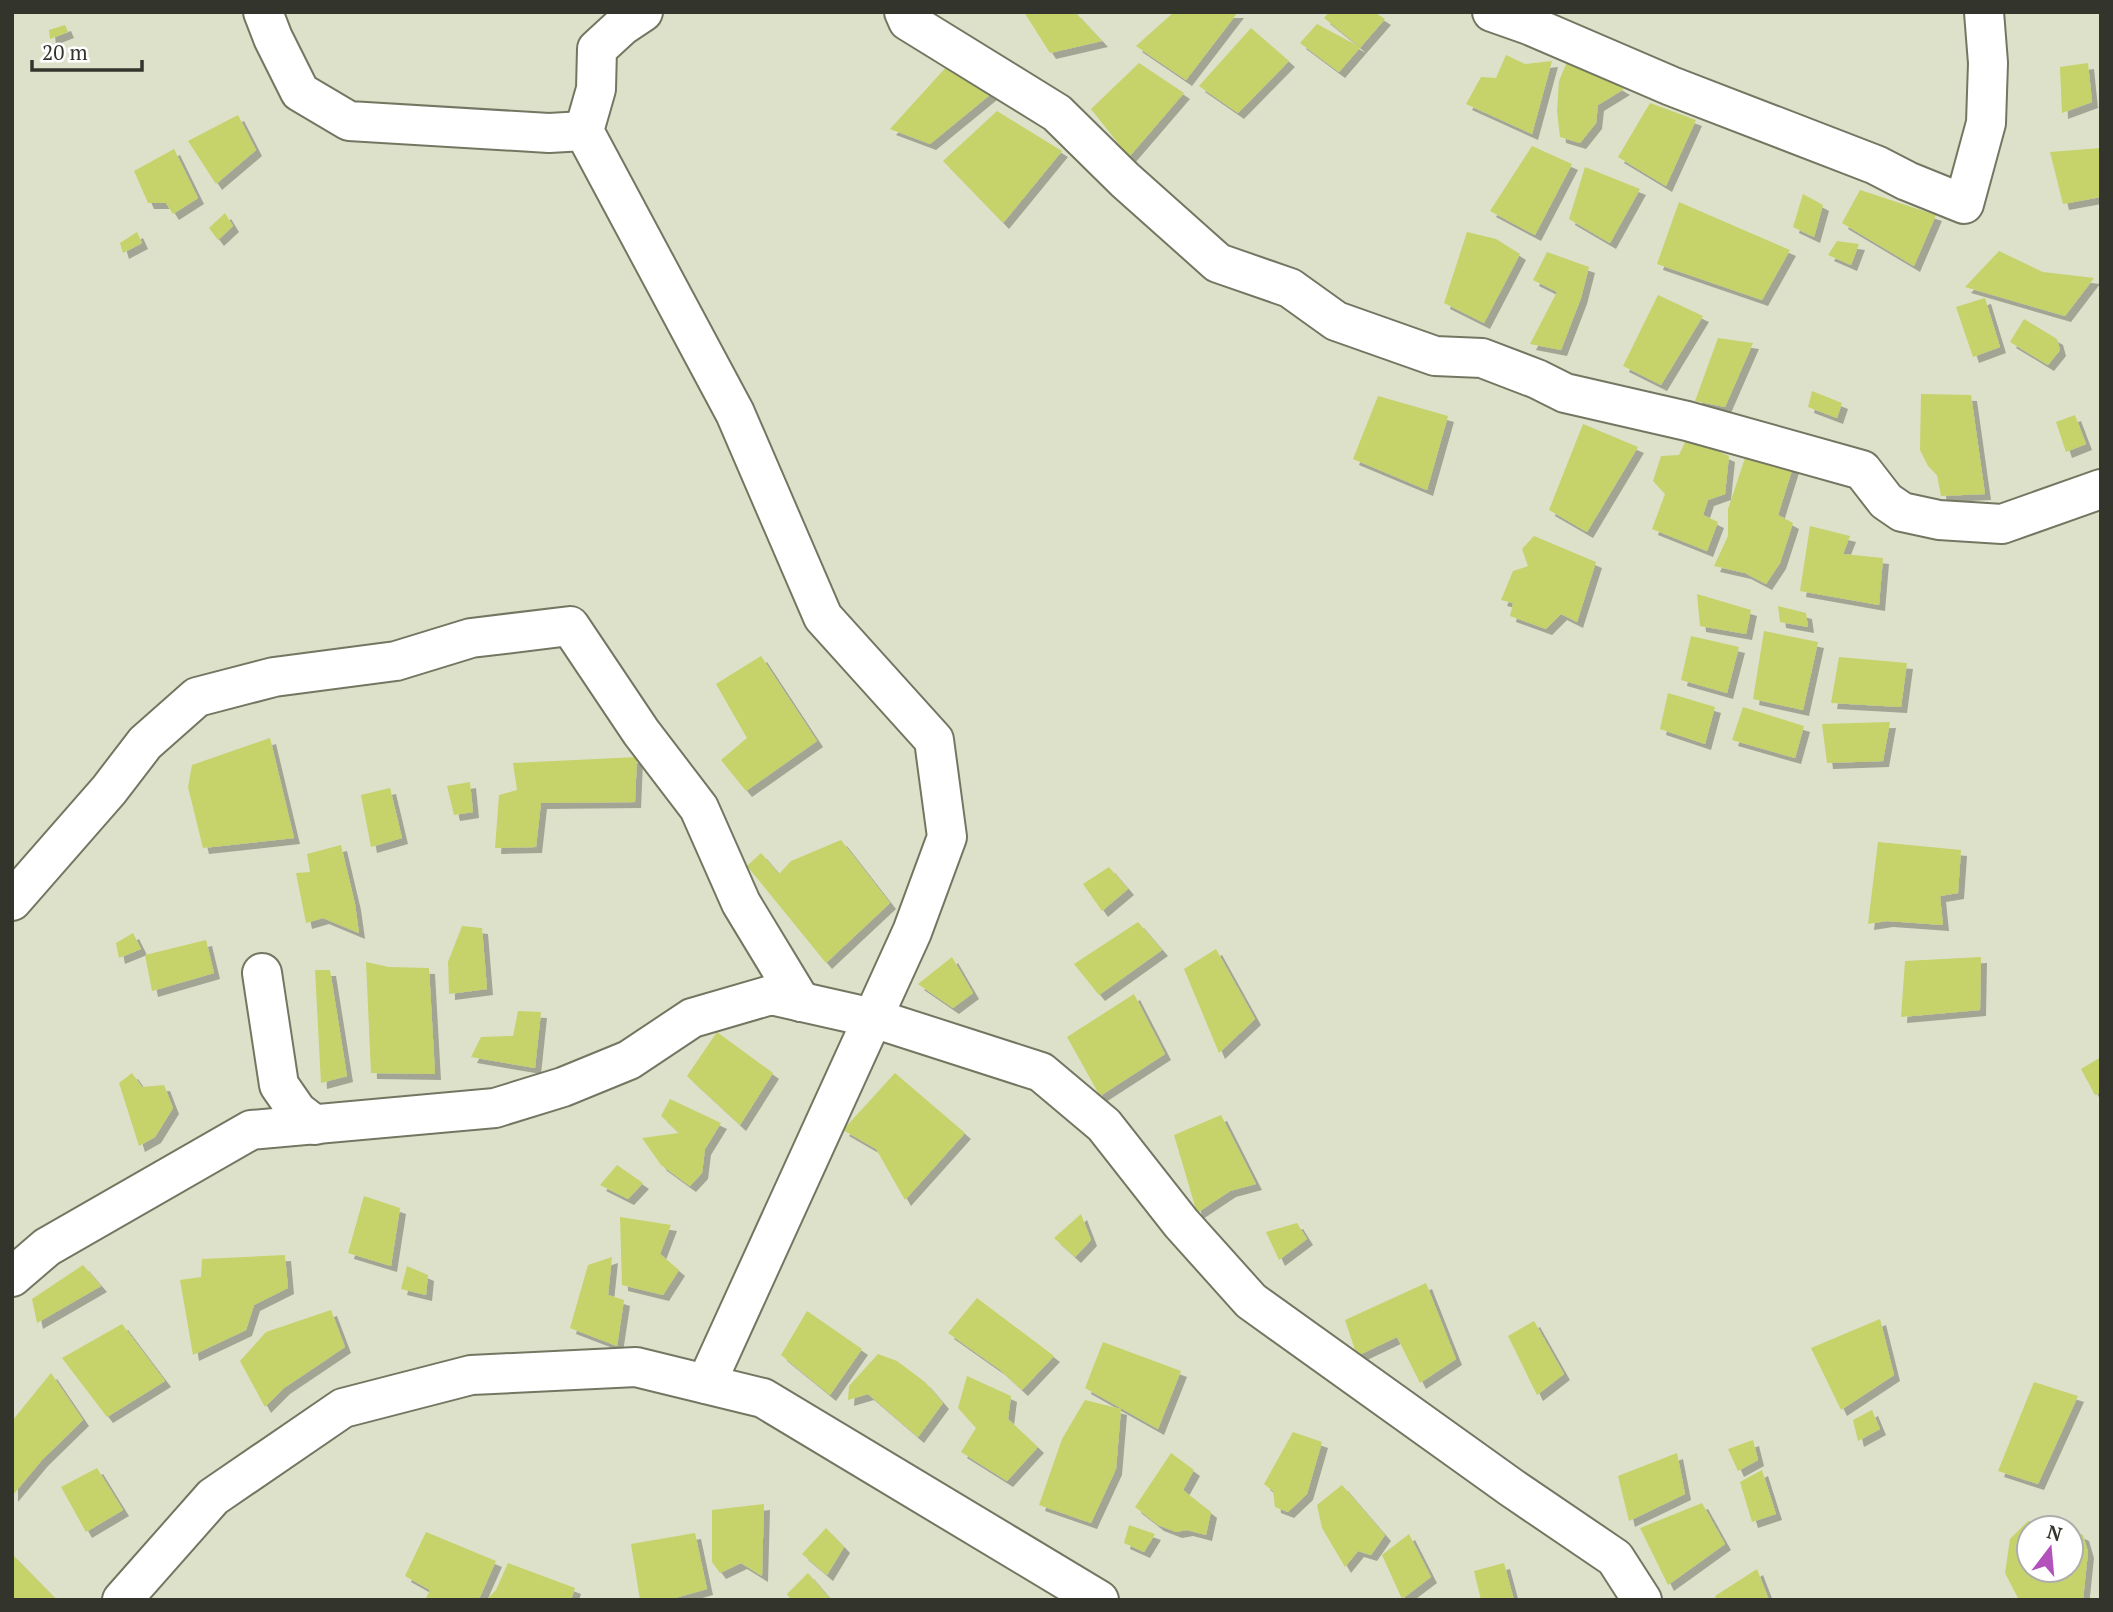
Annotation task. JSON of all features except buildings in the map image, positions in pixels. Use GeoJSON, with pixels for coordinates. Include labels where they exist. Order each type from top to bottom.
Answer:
{"type":"FeatureCollection","features":[{"type":"Feature","properties":{"kind":"street"},"geometry":{"type":"LineString","coordinates":[[263,12],[300,92],[349,121],[549,133],[584,131]]}},
{"type":"Feature","properties":{"kind":"street"},"geometry":{"type":"LineString","coordinates":[[643,12],[622,26],[597,49],[596,89],[584,131],[735,412],[823,617],[934,740],[947,836],[912,932],[705,1384]]}},
{"type":"Feature","properties":{"kind":"street"},"geometry":{"type":"LineString","coordinates":[[904,12],[908,21],[1058,113],[1125,180],[1219,264],[1290,288],[1336,321],[1434,356],[1482,358],[1566,393],[1687,421],[1862,470],[1886,501],[1902,512],[1939,520],[2002,524],[2101,489]]}},
{"type":"Feature","properties":{"kind":"street"},"geometry":{"type":"LineString","coordinates":[[1492,12],[1529,25],[1671,86],[1876,165],[1964,204],[1986,123],[1988,63],[1984,12]]}},
{"type":"Feature","properties":{"kind":"street"},"geometry":{"type":"LineString","coordinates":[[12,901],[109,790],[145,743],[197,697],[274,677],[396,661],[471,638],[570,626],[641,732],[699,808],[741,902],[801,1002]]}},
{"type":"Feature","properties":{"kind":"street"},"geometry":{"type":"LineString","coordinates":[[262,973],[279,1085],[297,1111],[315,1125]]}},
{"type":"Feature","properties":{"kind":"street"},"geometry":{"type":"LineString","coordinates":[[12,1277],[47,1247],[251,1130],[495,1108],[563,1087],[629,1060],[692,1018],[771,995],[873,1018],[1041,1072],[1104,1125],[1181,1223],[1251,1301],[1512,1488],[1615,1558],[1642,1600]]}},
{"type":"Feature","properties":{"kind":"street"},"geometry":{"type":"LineString","coordinates":[[122,1600],[213,1497],[343,1408],[471,1374],[636,1367],[763,1398],[1099,1600]]}}]}
